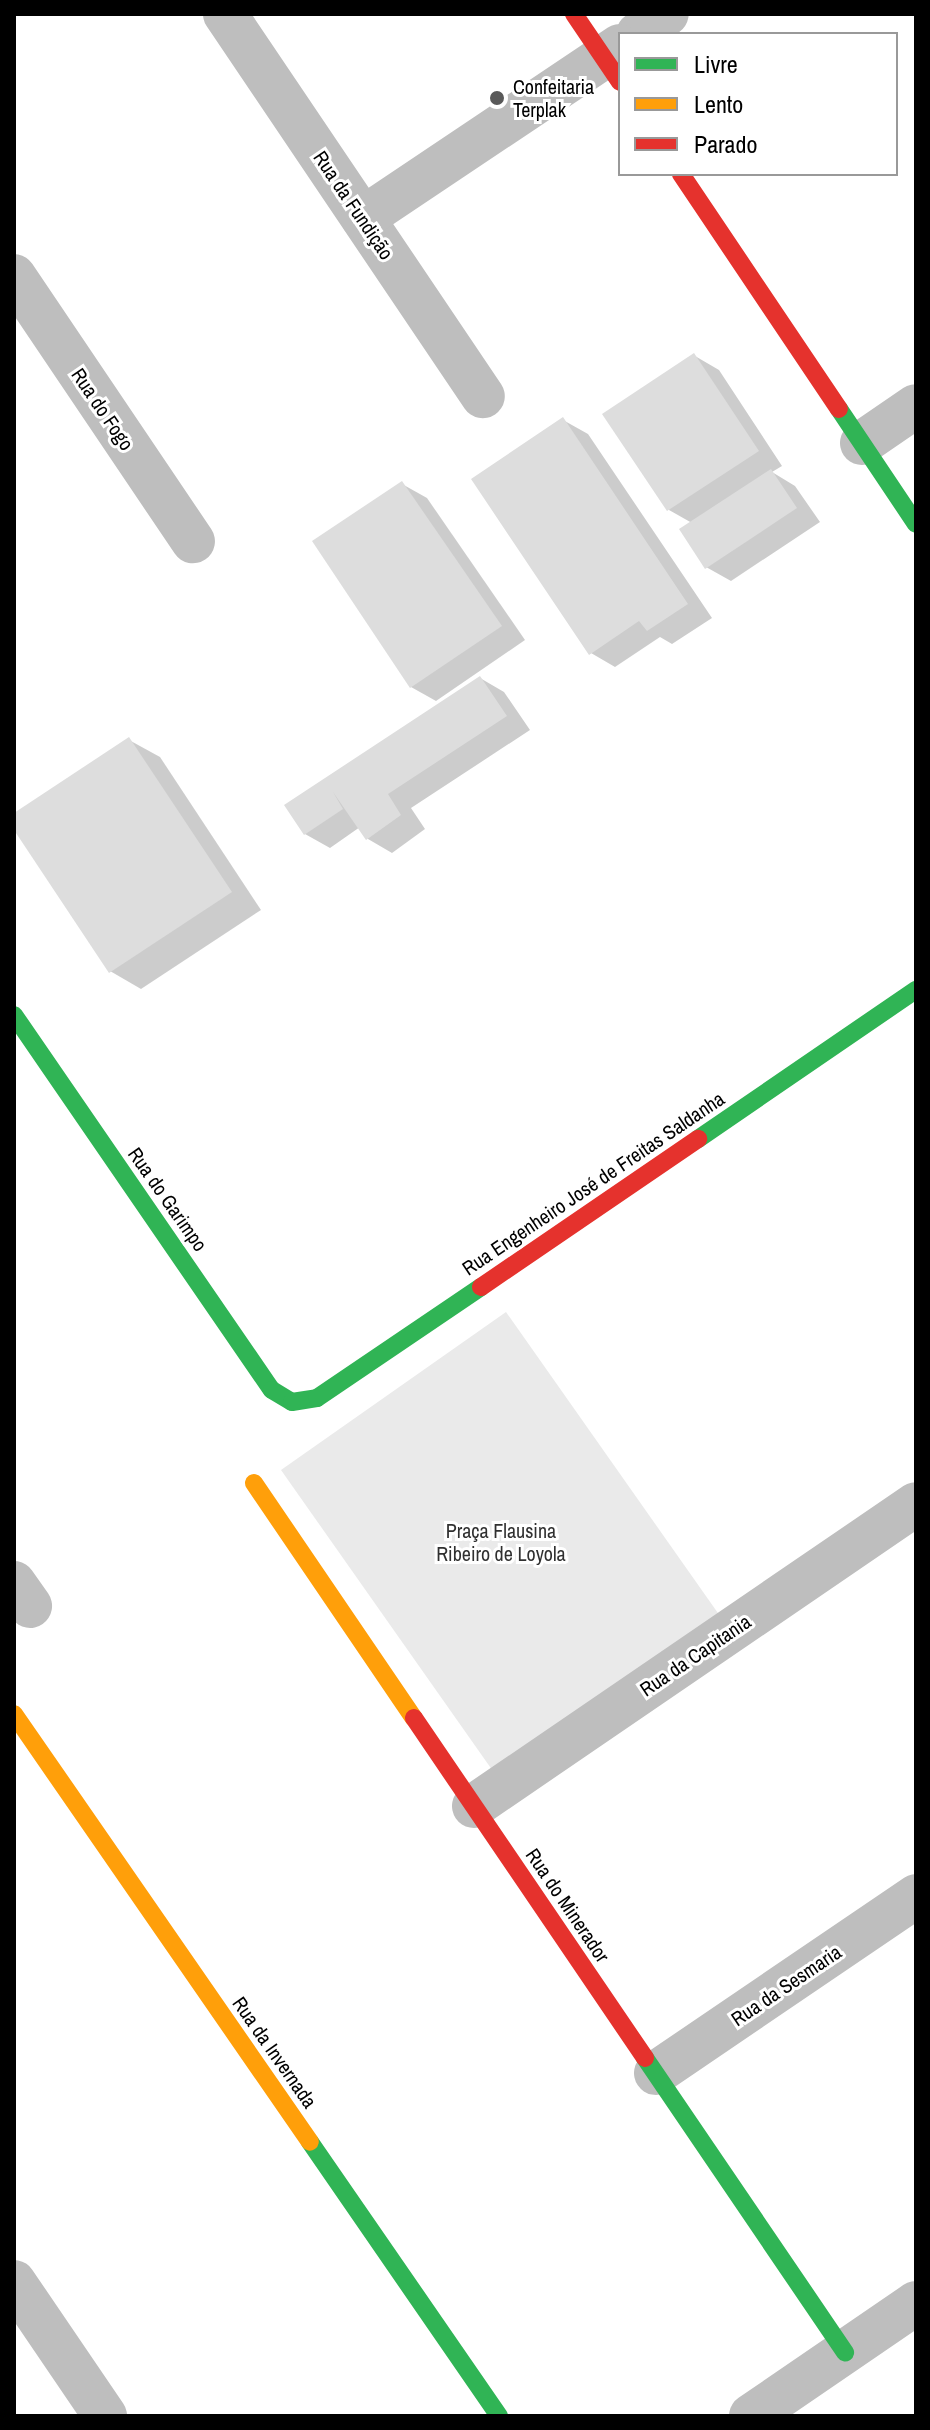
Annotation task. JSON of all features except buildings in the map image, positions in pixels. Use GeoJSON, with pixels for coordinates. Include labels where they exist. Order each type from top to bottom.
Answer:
{"type":"FeatureCollection","features":[{"type":"Feature","properties":{"kind":"street","name":"Rua da Fundição"},"geometry":{"type":"LineString","coordinates":[[225,14],[483,396]]}},
{"type":"Feature","properties":{"kind":"street"},"geometry":{"type":"LineString","coordinates":[[574,14],[618,53]]}},
{"type":"Feature","properties":{"kind":"street"},"geometry":{"type":"LineString","coordinates":[[646,32],[667,14]]}},
{"type":"Feature","properties":{"kind":"street"},"geometry":{"type":"LineString","coordinates":[[363,218],[618,56]]}},
{"type":"Feature","properties":{"kind":"street"},"geometry":{"type":"LineString","coordinates":[[682,176],[916,524]]}},
{"type":"Feature","properties":{"kind":"street","name":"Rua do Fogo"},"geometry":{"type":"LineString","coordinates":[[14,276],[193,541]]}},
{"type":"Feature","properties":{"kind":"street"},"geometry":{"type":"LineString","coordinates":[[862,443],[916,406]]}},
{"type":"Feature","properties":{"kind":"street","name":"Rua Engenheiro José de Freitas Saldanha"},"geometry":{"type":"LineString","coordinates":[[292,1402],[317,1398],[916,990]]}},
{"type":"Feature","properties":{"kind":"street","name":"Rua do Garimpo"},"geometry":{"type":"LineString","coordinates":[[14,1015],[272,1390],[292,1402]]}},
{"type":"Feature","properties":{"kind":"street","name":"Rua do Minerador"},"geometry":{"type":"LineString","coordinates":[[254,1483],[845,2352]]}},
{"type":"Feature","properties":{"kind":"street","name":"Rua da Capitania"},"geometry":{"type":"LineString","coordinates":[[474,1806],[916,1504]]}},
{"type":"Feature","properties":{"kind":"street","name":"Rua da Invernada"},"geometry":{"type":"LineString","coordinates":[[14,1714],[499,2416]]}},
{"type":"Feature","properties":{"kind":"street","name":"Rua da Sesmaria"},"geometry":{"type":"LineString","coordinates":[[656,2073],[916,1896]]}},
{"type":"Feature","properties":{"kind":"street"},"geometry":{"type":"LineString","coordinates":[[14,2282],[105,2416]]}},
{"type":"Feature","properties":{"kind":"street"},"geometry":{"type":"LineString","coordinates":[[751,2416],[916,2303]]}},
{"type":"Feature","properties":{"kind":"green space","name":"Praça Flausina Ribeiro de Loyola"},"geometry":{"type":"Polygon","coordinates":[[[506,1312],[720,1616],[495,1774],[281,1470],[506,1312]]]}},
{"type":"Feature","properties":{"kind":"traffic: fast"},"geometry":{"type":"LineString","coordinates":[[839,409],[916,524]]}},
{"type":"Feature","properties":{"kind":"traffic: fast"},"geometry":{"type":"LineString","coordinates":[[698,1139],[916,990]]}},
{"type":"Feature","properties":{"kind":"traffic: fast"},"geometry":{"type":"LineString","coordinates":[[14,1015],[272,1390],[292,1402],[317,1398],[481,1287]]}},
{"type":"Feature","properties":{"kind":"traffic: fast"},"geometry":{"type":"LineString","coordinates":[[645,2058],[845,2352]]}},
{"type":"Feature","properties":{"kind":"traffic: fast"},"geometry":{"type":"LineString","coordinates":[[310,2142],[499,2416]]}},
{"type":"Feature","properties":{"kind":"traffic: slow"},"geometry":{"type":"LineString","coordinates":[[254,1483],[414,1718]]}},
{"type":"Feature","properties":{"kind":"traffic: slow"},"geometry":{"type":"LineString","coordinates":[[14,1714],[310,2142]]}},
{"type":"Feature","properties":{"kind":"traffic: jam"},"geometry":{"type":"LineString","coordinates":[[574,14],[618,79]]}},
{"type":"Feature","properties":{"kind":"traffic: jam"},"geometry":{"type":"LineString","coordinates":[[682,176],[839,409]]}},
{"type":"Feature","properties":{"kind":"traffic: jam"},"geometry":{"type":"LineString","coordinates":[[481,1287],[698,1139]]}},
{"type":"Feature","properties":{"kind":"traffic: jam"},"geometry":{"type":"LineString","coordinates":[[414,1718],[645,2058]]}},
{"type":"Feature","properties":{"kind":"place","name":"Confeitaria Terplak"},"geometry":{"type":"Point","coordinates":[497,98]}}]}
